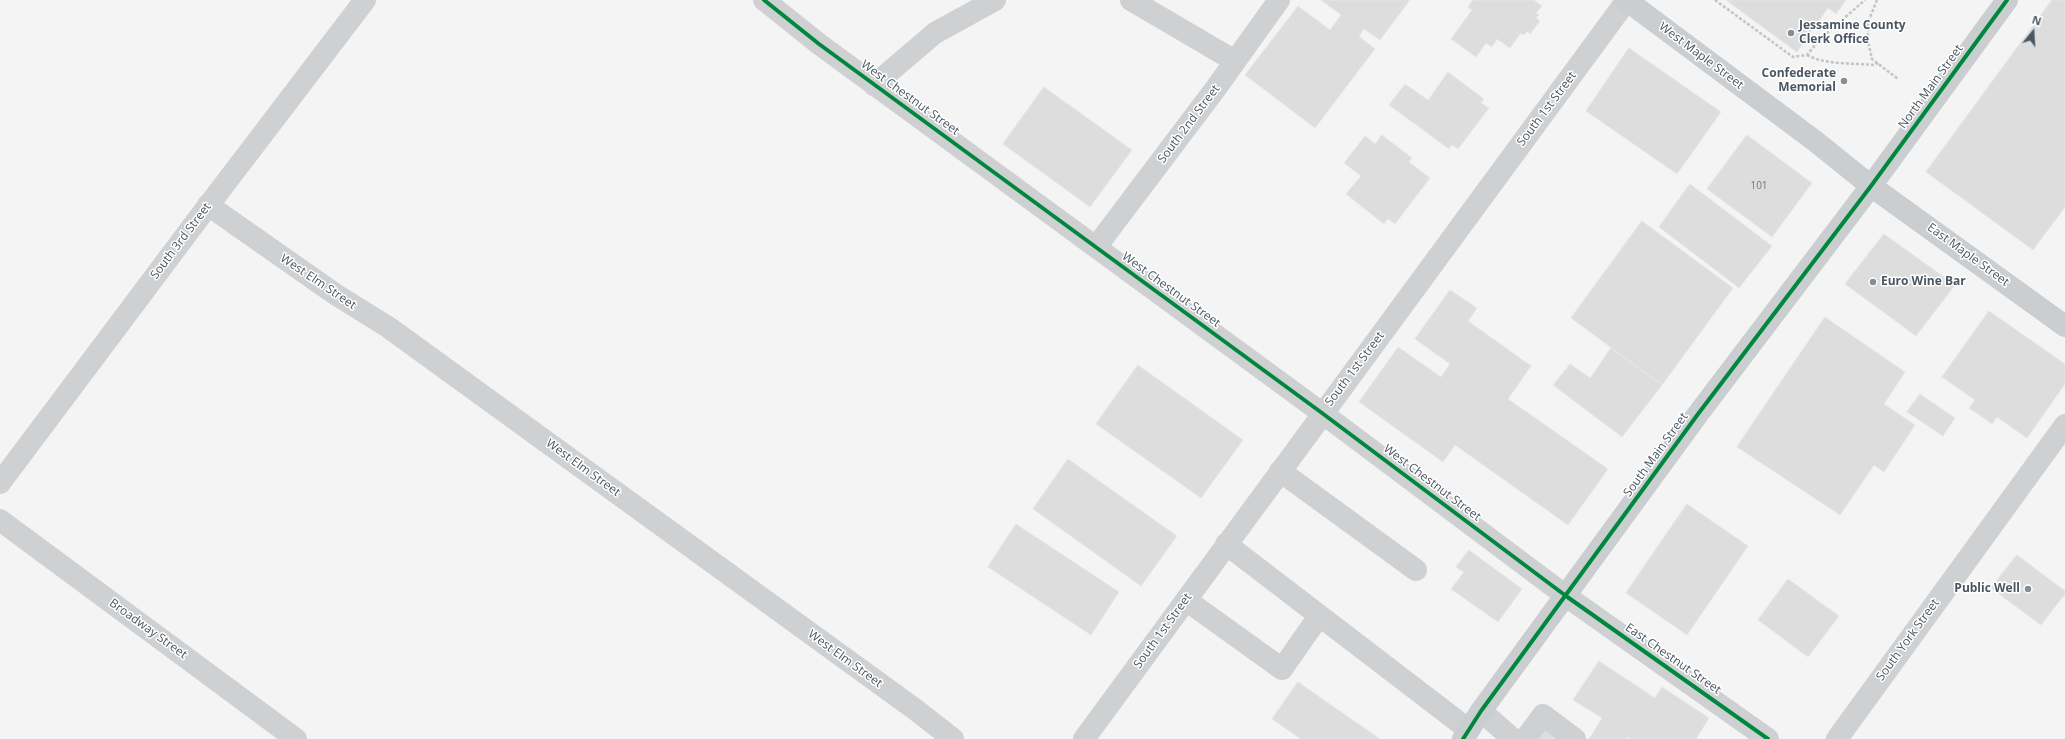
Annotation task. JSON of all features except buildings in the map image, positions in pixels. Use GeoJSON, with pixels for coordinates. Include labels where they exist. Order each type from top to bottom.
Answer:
{"type":"FeatureCollection","features":[{"type":"Feature","properties":{"kind":"main road","name":"West Maple Street"},"geometry":{"type":"LineString","coordinates":[[1626,0],[1815,141],[1871,186]]}},
{"type":"Feature","properties":{"kind":"main road","name":"North Main Street"},"geometry":{"type":"LineString","coordinates":[[1871,186],[2007,0]]}},
{"type":"Feature","properties":{"kind":"main road","name":"East Maple Street"},"geometry":{"type":"LineString","coordinates":[[1871,186],[2065,326]]}},
{"type":"Feature","properties":{"kind":"main road","name":"South Main Street"},"geometry":{"type":"LineString","coordinates":[[1466,735],[1481,711],[1698,414],[1871,186]]}},
{"type":"Feature","properties":{"kind":"street","name":"South 3rd Street"},"geometry":{"type":"LineString","coordinates":[[0,483],[208,205],[365,0]]}},
{"type":"Feature","properties":{"kind":"street","name":"West Chestnut Street"},"geometry":{"type":"LineString","coordinates":[[764,0],[874,84],[1322,413],[1566,596]]}},
{"type":"Feature","properties":{"kind":"street"},"geometry":{"type":"LineString","coordinates":[[874,84],[935,33],[996,0]]}},
{"type":"Feature","properties":{"kind":"street"},"geometry":{"type":"LineString","coordinates":[[1131,0],[1235,62]]}},
{"type":"Feature","properties":{"kind":"street","name":"South 2nd Street"},"geometry":{"type":"LineString","coordinates":[[1096,247],[1235,62],[1279,0]]}},
{"type":"Feature","properties":{"kind":"street","name":"South 1st Street"},"geometry":{"type":"LineString","coordinates":[[1084,739],[1626,0]]}},
{"type":"Feature","properties":{"kind":"street","name":"West Elm Street"},"geometry":{"type":"LineString","coordinates":[[208,205],[335,294],[388,327],[916,710],[953,739]]}},
{"type":"Feature","properties":{"kind":"street","name":"South York Street"},"geometry":{"type":"LineString","coordinates":[[1836,739],[2065,425]]}},
{"type":"Feature","properties":{"kind":"street"},"geometry":{"type":"LineString","coordinates":[[1280,471],[1416,570]]}},
{"type":"Feature","properties":{"kind":"street","name":"Broadway Street"},"geometry":{"type":"LineString","coordinates":[[0,520],[296,739]]}},
{"type":"Feature","properties":{"kind":"street"},"geometry":{"type":"LineString","coordinates":[[1226,544],[1319,616],[1466,735]]}},
{"type":"Feature","properties":{"kind":"street","name":"East Chestnut Street"},"geometry":{"type":"LineString","coordinates":[[1566,596],[1768,739]]}},
{"type":"Feature","properties":{"kind":"street"},"geometry":{"type":"LineString","coordinates":[[1186,600],[1282,669],[1319,616]]}},
{"type":"Feature","properties":{"kind":"street"},"geometry":{"type":"LineString","coordinates":[[1481,711],[1513,739]]}},
{"type":"Feature","properties":{"kind":"street"},"geometry":{"type":"LineString","coordinates":[[1525,739],[1543,715],[1575,739]]}},
{"type":"Feature","properties":{"kind":"path"},"geometry":{"type":"LineString","coordinates":[[1715,0],[1793,57],[1808,55],[1813,58],[1834,62],[1874,65],[1878,63]]}},
{"type":"Feature","properties":{"kind":"path"},"geometry":{"type":"LineString","coordinates":[[1808,55],[1820,39],[1866,0]]}},
{"type":"Feature","properties":{"kind":"path"},"geometry":{"type":"LineString","coordinates":[[1877,0],[1868,22],[1868,41],[1872,59],[1898,79]]}},
{"type":"Feature","properties":{"kind":"cycle path"},"geometry":{"type":"LineString","coordinates":[[764,0],[819,44],[1322,413],[1566,596],[1768,739]]}},
{"type":"Feature","properties":{"kind":"cycle path"},"geometry":{"type":"LineString","coordinates":[[1463,739],[1481,711],[1698,414],[1871,186],[2007,0]]}},
{"type":"Feature","properties":{"kind":"place","name":"Jessamine County Clerk Office"},"geometry":{"type":"Point","coordinates":[1791,33]}},
{"type":"Feature","properties":{"kind":"place","name":"Confederate Memorial"},"geometry":{"type":"Point","coordinates":[1844,81]}},
{"type":"Feature","properties":{"kind":"place","name":"Euro Wine Bar"},"geometry":{"type":"Point","coordinates":[1873,282]}},
{"type":"Feature","properties":{"kind":"place","name":"Public Well"},"geometry":{"type":"Point","coordinates":[2028,589]}}]}
